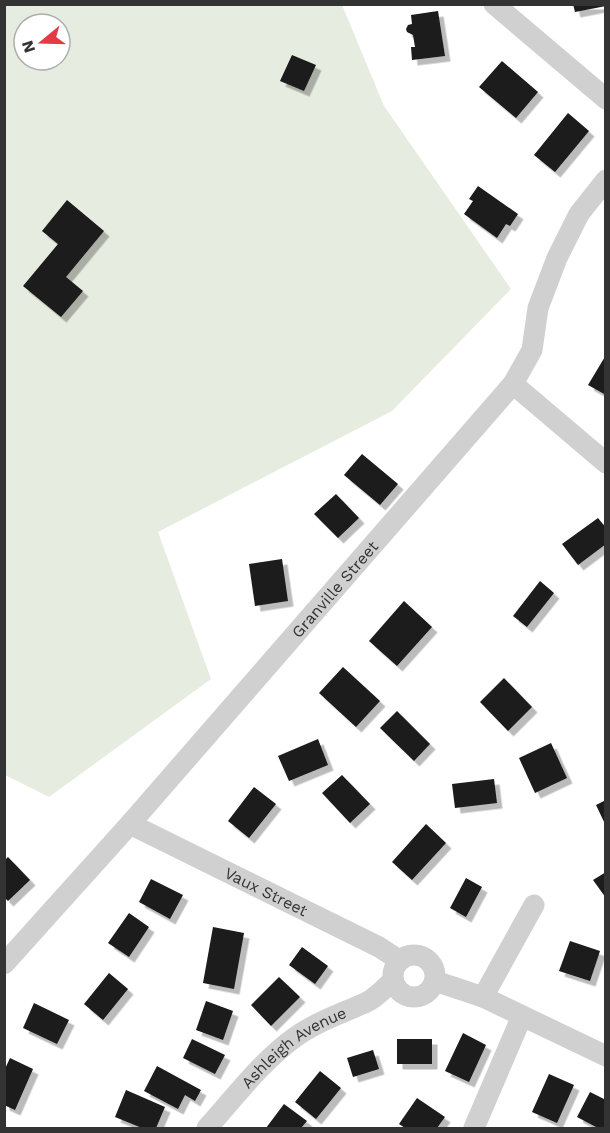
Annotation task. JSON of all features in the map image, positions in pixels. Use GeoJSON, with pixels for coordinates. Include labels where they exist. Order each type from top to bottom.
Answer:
{"type":"FeatureCollection","features":[{"type":"Feature","properties":{"kind":"street"},"geometry":{"type":"LineString","coordinates":[[494,4],[606,99]]}},
{"type":"Feature","properties":{"kind":"street","name":"Granville Street"},"geometry":{"type":"LineString","coordinates":[[4,964],[130,824],[513,384],[531,350],[538,308],[557,258],[579,214],[606,180]]}},
{"type":"Feature","properties":{"kind":"street"},"geometry":{"type":"LineString","coordinates":[[513,384],[606,463]]}},
{"type":"Feature","properties":{"kind":"street","name":"Vaux Street"},"geometry":{"type":"LineString","coordinates":[[130,824],[380,947],[396,970]]}},
{"type":"Feature","properties":{"kind":"street"},"geometry":{"type":"LineString","coordinates":[[483,997],[534,905]]}},
{"type":"Feature","properties":{"kind":"street"},"geometry":{"type":"LineString","coordinates":[[412,954],[425,957],[434,967],[435,981],[427,993],[414,997],[400,992],[396,970],[412,954]]}},
{"type":"Feature","properties":{"kind":"street","name":"Ashleigh Avenue"},"geometry":{"type":"LineString","coordinates":[[207,1128],[269,1058],[321,1021],[366,1003],[379,994],[396,970]]}},
{"type":"Feature","properties":{"kind":"street"},"geometry":{"type":"LineString","coordinates":[[435,981],[483,997],[606,1056]]}},
{"type":"Feature","properties":{"kind":"street"},"geometry":{"type":"LineString","coordinates":[[474,1128],[522,1016]]}},
{"type":"Feature","properties":{"kind":"shaded area"},"geometry":{"type":"Polygon","coordinates":[[[4,5],[342,5],[384,106],[511,289],[392,411],[158,532],[211,679],[49,797],[5,775],[4,5]]]}},
{"type":"Feature","properties":{"kind":"building"},"geometry":{"type":"Polygon","coordinates":[[[573,4],[606,4],[606,6],[575,12],[573,4]]]}},
{"type":"Feature","properties":{"kind":"building"},"geometry":{"type":"Polygon","coordinates":[[[438,11],[445,56],[412,60],[411,47],[415,47],[413,35],[406,29],[412,24],[411,15],[438,11]]]}},
{"type":"Feature","properties":{"kind":"building"},"geometry":{"type":"Polygon","coordinates":[[[292,55],[316,65],[304,91],[280,81],[292,55]]]}},
{"type":"Feature","properties":{"kind":"building"},"geometry":{"type":"Polygon","coordinates":[[[502,61],[538,92],[516,118],[479,87],[502,61]]]}},
{"type":"Feature","properties":{"kind":"building"},"geometry":{"type":"Polygon","coordinates":[[[568,113],[589,131],[555,172],[534,155],[568,113]]]}},
{"type":"Feature","properties":{"kind":"building"},"geometry":{"type":"Polygon","coordinates":[[[478,186],[518,214],[510,226],[506,224],[497,238],[464,214],[473,201],[469,199],[478,186]]]}},
{"type":"Feature","properties":{"kind":"building"},"geometry":{"type":"Polygon","coordinates":[[[67,200],[104,231],[66,277],[83,291],[61,317],[23,286],[58,244],[42,231],[67,200]]]}},
{"type":"Feature","properties":{"kind":"building"},"geometry":{"type":"Polygon","coordinates":[[[606,355],[606,395],[588,385],[606,355]]]}},
{"type":"Feature","properties":{"kind":"building"},"geometry":{"type":"Polygon","coordinates":[[[362,454],[398,484],[380,505],[344,475],[362,454]]]}},
{"type":"Feature","properties":{"kind":"building"},"geometry":{"type":"Polygon","coordinates":[[[336,494],[359,518],[338,538],[314,514],[336,494]]]}},
{"type":"Feature","properties":{"kind":"building"},"geometry":{"type":"Polygon","coordinates":[[[598,518],[606,528],[606,544],[578,565],[562,544],[598,518]]]}},
{"type":"Feature","properties":{"kind":"building"},"geometry":{"type":"Polygon","coordinates":[[[282,559],[288,601],[255,606],[249,564],[282,559]]]}},
{"type":"Feature","properties":{"kind":"building"},"geometry":{"type":"Polygon","coordinates":[[[540,581],[554,593],[527,627],[513,616],[540,581]]]}},
{"type":"Feature","properties":{"kind":"building"},"geometry":{"type":"Polygon","coordinates":[[[404,601],[432,627],[397,666],[369,641],[404,601]]]}},
{"type":"Feature","properties":{"kind":"building"},"geometry":{"type":"Polygon","coordinates":[[[343,667],[380,701],[356,727],[319,693],[343,667]]]}},
{"type":"Feature","properties":{"kind":"building"},"geometry":{"type":"Polygon","coordinates":[[[504,678],[532,707],[508,731],[480,702],[504,678]]]}},
{"type":"Feature","properties":{"kind":"building"},"geometry":{"type":"Polygon","coordinates":[[[397,711],[430,744],[414,761],[380,728],[397,711]]]}},
{"type":"Feature","properties":{"kind":"building"},"geometry":{"type":"Polygon","coordinates":[[[318,739],[328,765],[289,781],[278,756],[318,739]]]}},
{"type":"Feature","properties":{"kind":"building"},"geometry":{"type":"Polygon","coordinates":[[[551,743],[567,778],[535,793],[519,758],[551,743]]]}},
{"type":"Feature","properties":{"kind":"building"},"geometry":{"type":"Polygon","coordinates":[[[342,775],[370,804],[350,823],[322,793],[342,775]]]}},
{"type":"Feature","properties":{"kind":"building"},"geometry":{"type":"Polygon","coordinates":[[[494,779],[497,803],[455,808],[452,784],[494,779]]]}},
{"type":"Feature","properties":{"kind":"building"},"geometry":{"type":"Polygon","coordinates":[[[254,787],[276,804],[249,838],[228,821],[254,787]]]}},
{"type":"Feature","properties":{"kind":"building"},"geometry":{"type":"Polygon","coordinates":[[[606,800],[606,826],[596,805],[606,800]]]}},
{"type":"Feature","properties":{"kind":"building"},"geometry":{"type":"Polygon","coordinates":[[[426,824],[446,843],[412,880],[392,862],[426,824]]]}},
{"type":"Feature","properties":{"kind":"building"},"geometry":{"type":"Polygon","coordinates":[[[8,857],[30,880],[8,901],[4,897],[4,861],[8,857]]]}},
{"type":"Feature","properties":{"kind":"building"},"geometry":{"type":"Polygon","coordinates":[[[606,872],[606,898],[593,880],[606,872]]]}},
{"type":"Feature","properties":{"kind":"building"},"geometry":{"type":"Polygon","coordinates":[[[466,878],[482,887],[466,917],[450,908],[466,878]]]}},
{"type":"Feature","properties":{"kind":"building"},"geometry":{"type":"Polygon","coordinates":[[[151,879],[183,895],[170,919],[139,902],[151,879]]]}},
{"type":"Feature","properties":{"kind":"building"},"geometry":{"type":"Polygon","coordinates":[[[129,913],[149,927],[129,957],[108,943],[129,913]]]}},
{"type":"Feature","properties":{"kind":"building"},"geometry":{"type":"Polygon","coordinates":[[[213,927],[244,933],[234,989],[203,983],[213,927]]]}},
{"type":"Feature","properties":{"kind":"building"},"geometry":{"type":"Polygon","coordinates":[[[570,941],[600,951],[590,981],[559,971],[570,941]]]}},
{"type":"Feature","properties":{"kind":"building"},"geometry":{"type":"Polygon","coordinates":[[[302,947],[328,966],[315,984],[289,965],[302,947]]]}},
{"type":"Feature","properties":{"kind":"building"},"geometry":{"type":"Polygon","coordinates":[[[109,973],[128,989],[103,1020],[84,1004],[109,973]]]}},
{"type":"Feature","properties":{"kind":"building"},"geometry":{"type":"Polygon","coordinates":[[[279,977],[300,997],[271,1026],[251,1005],[279,977]]]}},
{"type":"Feature","properties":{"kind":"building"},"geometry":{"type":"Polygon","coordinates":[[[206,1001],[233,1011],[223,1040],[196,1030],[206,1001]]]}},
{"type":"Feature","properties":{"kind":"building"},"geometry":{"type":"Polygon","coordinates":[[[34,1003],[69,1020],[57,1044],[23,1028],[34,1003]]]}},
{"type":"Feature","properties":{"kind":"building"},"geometry":{"type":"Polygon","coordinates":[[[463,1033],[486,1045],[469,1082],[445,1071],[463,1033]]]}},
{"type":"Feature","properties":{"kind":"building"},"geometry":{"type":"Polygon","coordinates":[[[192,1039],[225,1055],[215,1074],[183,1058],[192,1039]]]}},
{"type":"Feature","properties":{"kind":"building"},"geometry":{"type":"Polygon","coordinates":[[[397,1039],[432,1039],[432,1064],[397,1064],[397,1039]]]}},
{"type":"Feature","properties":{"kind":"building"},"geometry":{"type":"Polygon","coordinates":[[[373,1050],[379,1069],[353,1077],[347,1058],[373,1050]]]}},
{"type":"Feature","properties":{"kind":"building"},"geometry":{"type":"Polygon","coordinates":[[[10,1058],[33,1069],[15,1110],[4,1105],[4,1071],[10,1058]]]}},
{"type":"Feature","properties":{"kind":"building"},"geometry":{"type":"Polygon","coordinates":[[[157,1066],[201,1090],[195,1101],[185,1095],[178,1109],[144,1091],[157,1066]]]}},
{"type":"Feature","properties":{"kind":"building"},"geometry":{"type":"Polygon","coordinates":[[[320,1071],[341,1088],[316,1119],[295,1102],[320,1071]]]}},
{"type":"Feature","properties":{"kind":"building"},"geometry":{"type":"Polygon","coordinates":[[[549,1074],[574,1085],[557,1123],[532,1112],[549,1074]]]}},
{"type":"Feature","properties":{"kind":"building"},"geometry":{"type":"Polygon","coordinates":[[[126,1090],[165,1107],[156,1128],[142,1128],[115,1117],[126,1090]]]}},
{"type":"Feature","properties":{"kind":"building"},"geometry":{"type":"Polygon","coordinates":[[[590,1092],[606,1100],[606,1128],[598,1128],[577,1117],[590,1092]]]}},
{"type":"Feature","properties":{"kind":"building"},"geometry":{"type":"Polygon","coordinates":[[[417,1098],[445,1117],[437,1128],[405,1128],[399,1124],[417,1098]]]}},
{"type":"Feature","properties":{"kind":"building"},"geometry":{"type":"Polygon","coordinates":[[[284,1104],[307,1121],[301,1128],[266,1128],[284,1104]]]}}]}
